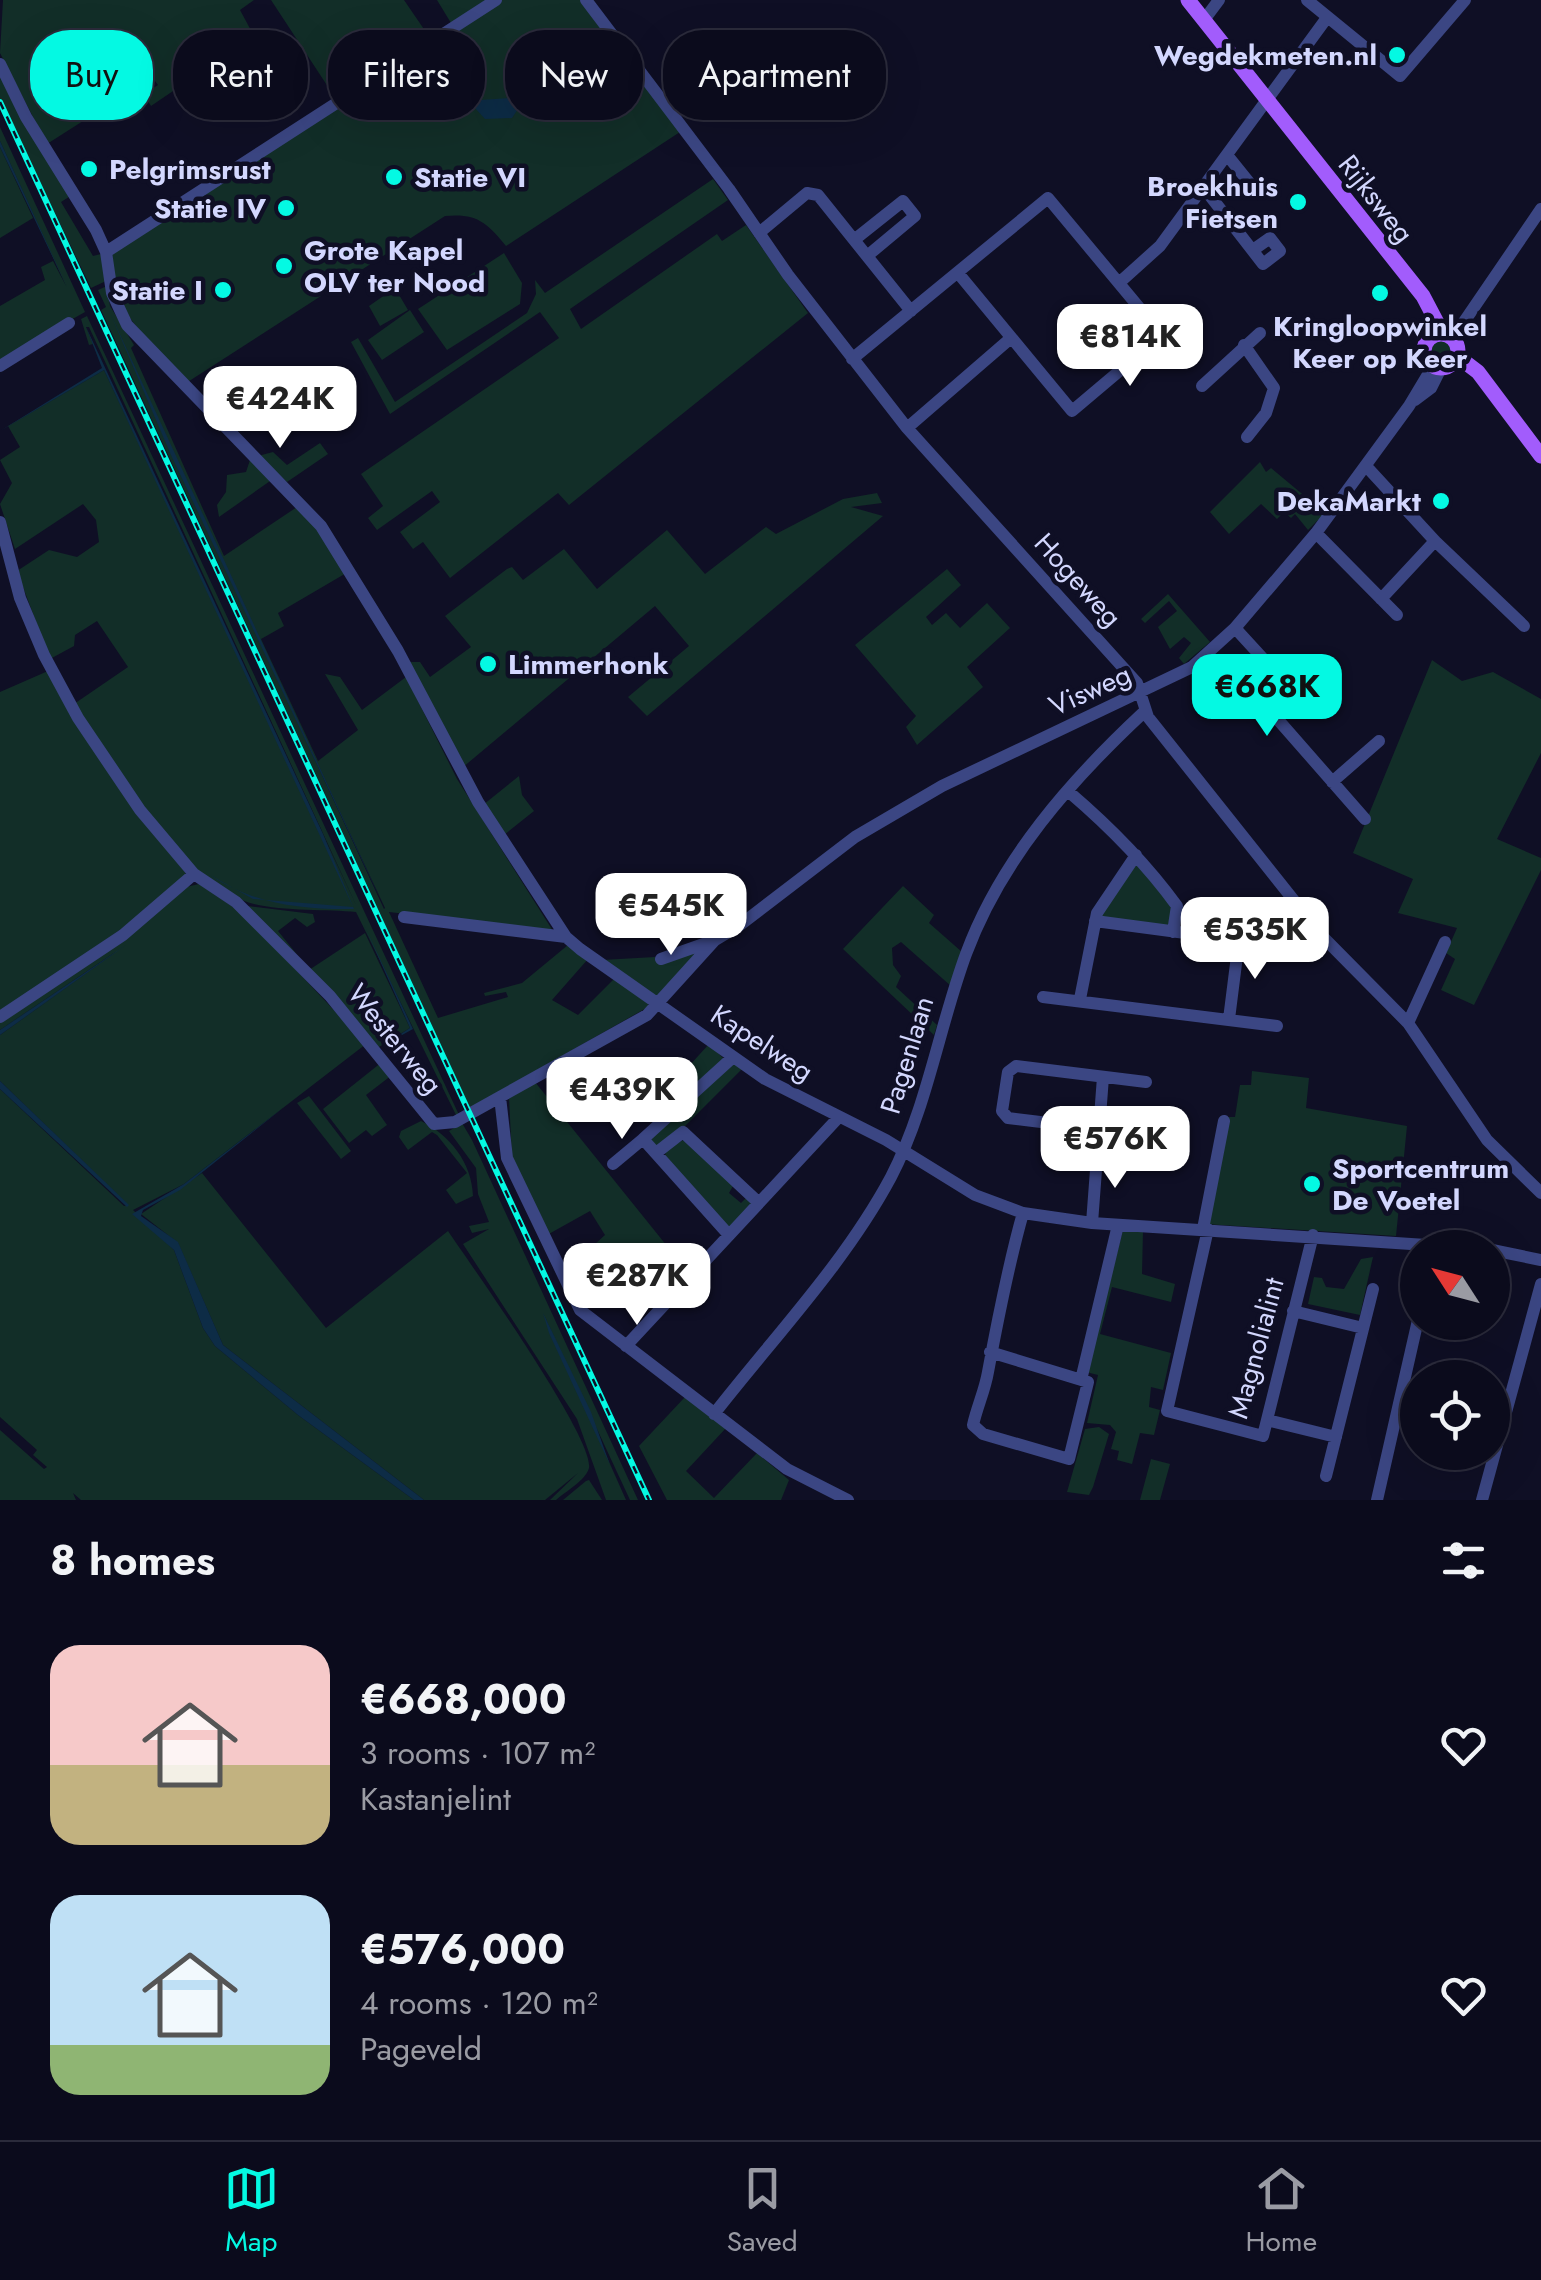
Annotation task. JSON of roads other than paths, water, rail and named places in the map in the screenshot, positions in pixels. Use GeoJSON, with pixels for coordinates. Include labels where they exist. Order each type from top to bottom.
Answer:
{"type":"FeatureCollection","features":[{"type":"Feature","properties":{"kind":"main road","name":"Rijksweg"},"geometry":{"type":"LineString","coordinates":[[1188,0],[1414,288],[1443,336]]}},
{"type":"Feature","properties":{"kind":"main road"},"geometry":{"type":"LineString","coordinates":[[1443,336],[1424,350],[1482,381],[1541,456]]}},
{"type":"Feature","properties":{"kind":"main road"},"geometry":{"type":"LineString","coordinates":[[1443,336],[1446,363]]}},
{"type":"Feature","properties":{"kind":"street"},"geometry":{"type":"LineString","coordinates":[[106,252],[496,0]]}},
{"type":"Feature","properties":{"kind":"street","name":"Hogeweg"},"geometry":{"type":"LineString","coordinates":[[586,0],[907,428],[1137,683],[1144,712],[1323,937],[1408,1023],[1487,1140],[1541,1193]]}},
{"type":"Feature","properties":{"kind":"street"},"geometry":{"type":"LineString","coordinates":[[1204,20],[1219,0]]}},
{"type":"Feature","properties":{"kind":"street"},"geometry":{"type":"LineString","coordinates":[[1308,0],[1326,19],[1402,76],[1464,0]]}},
{"type":"Feature","properties":{"kind":"street"},"geometry":{"type":"LineString","coordinates":[[1120,282],[1160,246],[1326,19]]}},
{"type":"Feature","properties":{"kind":"street","name":"Kapelweg"},"geometry":{"type":"LineString","coordinates":[[0,64],[26,117],[106,252],[109,282],[127,325],[168,373],[300,499],[334,544],[398,651],[472,792],[566,937],[732,1058],[904,1150],[975,1196],[1024,1212],[1092,1223],[1400,1243]]}},
{"type":"Feature","properties":{"kind":"street"},"geometry":{"type":"LineString","coordinates":[[1227,155],[1256,192]]}},
{"type":"Feature","properties":{"kind":"street"},"geometry":{"type":"LineString","coordinates":[[1204,188],[1252,250]]}},
{"type":"Feature","properties":{"kind":"street"},"geometry":{"type":"LineString","coordinates":[[759,233],[812,193],[912,311]]}},
{"type":"Feature","properties":{"kind":"street"},"geometry":{"type":"LineString","coordinates":[[852,359],[1048,198],[1162,334],[1072,411],[958,273]]}},
{"type":"Feature","properties":{"kind":"street"},"geometry":{"type":"LineString","coordinates":[[854,240],[903,202],[915,216],[867,256]]}},
{"type":"Feature","properties":{"kind":"street"},"geometry":{"type":"LineString","coordinates":[[1443,336],[1541,209]]}},
{"type":"Feature","properties":{"kind":"street"},"geometry":{"type":"LineString","coordinates":[[0,366],[68,324]]}},
{"type":"Feature","properties":{"kind":"street"},"geometry":{"type":"LineString","coordinates":[[1202,386],[1260,333]]}},
{"type":"Feature","properties":{"kind":"street"},"geometry":{"type":"LineString","coordinates":[[907,428],[1011,338]]}},
{"type":"Feature","properties":{"kind":"street"},"geometry":{"type":"LineString","coordinates":[[1244,345],[1274,388],[1266,413],[1247,437]]}},
{"type":"Feature","properties":{"kind":"street","name":"Visweg"},"geometry":{"type":"LineString","coordinates":[[659,1004],[715,940],[872,826],[1002,755],[1183,674],[1236,628],[1316,533],[1413,401],[1446,363]]}},
{"type":"Feature","properties":{"kind":"street"},"geometry":{"type":"LineString","coordinates":[[1366,466],[1435,541],[1524,626]]}},
{"type":"Feature","properties":{"kind":"street","name":"Westerweg"},"geometry":{"type":"LineString","coordinates":[[0,522],[25,614],[67,698],[140,810],[194,874],[236,902],[312,977],[376,1048],[430,1121],[447,1126],[630,1026],[659,1004]]}},
{"type":"Feature","properties":{"kind":"street"},"geometry":{"type":"LineString","coordinates":[[1316,533],[1397,615]]}},
{"type":"Feature","properties":{"kind":"street"},"geometry":{"type":"LineString","coordinates":[[1381,599],[1435,541]]}},
{"type":"Feature","properties":{"kind":"street"},"geometry":{"type":"LineString","coordinates":[[1236,628],[1289,687],[1266,706],[1365,819]]}},
{"type":"Feature","properties":{"kind":"street","name":"Pagenlaan"},"geometry":{"type":"LineString","coordinates":[[714,1414],[854,1237],[904,1150],[981,920],[1008,867],[1069,792],[1144,712]]}},
{"type":"Feature","properties":{"kind":"street"},"geometry":{"type":"LineString","coordinates":[[1332,782],[1378,741]]}},
{"type":"Feature","properties":{"kind":"street"},"geometry":{"type":"LineString","coordinates":[[1069,792],[1136,854],[1177,906],[1172,932]]}},
{"type":"Feature","properties":{"kind":"street"},"geometry":{"type":"LineString","coordinates":[[1080,999],[1102,900],[1136,854]]}},
{"type":"Feature","properties":{"kind":"street"},"geometry":{"type":"LineString","coordinates":[[0,1017],[122,935],[194,874]]}},
{"type":"Feature","properties":{"kind":"street"},"geometry":{"type":"LineString","coordinates":[[404,916],[566,937]]}},
{"type":"Feature","properties":{"kind":"street"},"geometry":{"type":"LineString","coordinates":[[1095,922],[1268,944]]}},
{"type":"Feature","properties":{"kind":"street","name":"Visweg"},"geometry":{"type":"LineString","coordinates":[[661,959],[715,940]]}},
{"type":"Feature","properties":{"kind":"street"},"geometry":{"type":"LineString","coordinates":[[1229,1019],[1238,940]]}},
{"type":"Feature","properties":{"kind":"street"},"geometry":{"type":"LineString","coordinates":[[1408,1023],[1445,942]]}},
{"type":"Feature","properties":{"kind":"street"},"geometry":{"type":"LineString","coordinates":[[1043,997],[1277,1026]]}},
{"type":"Feature","properties":{"kind":"street"},"geometry":{"type":"LineString","coordinates":[[613,1164],[732,1058]]}},
{"type":"Feature","properties":{"kind":"street"},"geometry":{"type":"LineString","coordinates":[[1146,1082],[1016,1066],[1008,1072],[1002,1110],[1008,1118],[1167,1132]]}},
{"type":"Feature","properties":{"kind":"street"},"geometry":{"type":"LineString","coordinates":[[1092,1223],[1103,1077]]}},
{"type":"Feature","properties":{"kind":"street"},"geometry":{"type":"LineString","coordinates":[[500,1097],[507,1158],[580,1310],[787,1469],[848,1500]]}},
{"type":"Feature","properties":{"kind":"street"},"geometry":{"type":"LineString","coordinates":[[626,1346],[838,1118]]}},
{"type":"Feature","properties":{"kind":"street"},"geometry":{"type":"LineString","coordinates":[[1205,1229],[1224,1120]]}},
{"type":"Feature","properties":{"kind":"street"},"geometry":{"type":"LineString","coordinates":[[656,1153],[683,1132],[759,1203]]}},
{"type":"Feature","properties":{"kind":"street"},"geometry":{"type":"LineString","coordinates":[[644,1139],[728,1234]]}},
{"type":"Feature","properties":{"kind":"street"},"geometry":{"type":"LineString","coordinates":[[1050,1153],[1096,1157]]}},
{"type":"Feature","properties":{"kind":"street"},"geometry":{"type":"LineString","coordinates":[[990,1352],[1088,1382],[1070,1459],[983,1434],[973,1424],[1002,1282],[1024,1212]]}},
{"type":"Feature","properties":{"kind":"street"},"geometry":{"type":"LineString","coordinates":[[1081,1380],[1118,1225]]}},
{"type":"Feature","properties":{"kind":"street","name":"Magnolialint"},"geometry":{"type":"LineString","coordinates":[[1205,1229],[1167,1411],[1263,1436],[1313,1235]]}},
{"type":"Feature","properties":{"kind":"street"},"geometry":{"type":"LineString","coordinates":[[1510,1254],[1541,1260]]}},
{"type":"Feature","properties":{"kind":"street"},"geometry":{"type":"LineString","coordinates":[[1482,1500],[1541,1284]]}},
{"type":"Feature","properties":{"kind":"street"},"geometry":{"type":"LineString","coordinates":[[1326,1476],[1373,1288]]}},
{"type":"Feature","properties":{"kind":"street"},"geometry":{"type":"LineString","coordinates":[[1293,1311],[1363,1328]]}},
{"type":"Feature","properties":{"kind":"street"},"geometry":{"type":"LineString","coordinates":[[1378,1500],[1414,1340]]}},
{"type":"Feature","properties":{"kind":"street"},"geometry":{"type":"LineString","coordinates":[[1268,1420],[1336,1437]]}},
{"type":"Feature","properties":{"kind":"water"},"geometry":{"type":"Polygon","coordinates":[[[505,98],[505,118],[485,119],[485,100],[505,98]]]}},
{"type":"Feature","properties":{"kind":"water"},"geometry":{"type":"Polygon","coordinates":[[[0,141],[67,287],[0,147],[0,141]]]}},
{"type":"Feature","properties":{"kind":"water"},"geometry":{"type":"Polygon","coordinates":[[[111,315],[385,909],[171,455],[111,315]]]}},
{"type":"Feature","properties":{"kind":"water"},"geometry":{"type":"Polygon","coordinates":[[[86,327],[323,834],[354,909],[266,900],[353,907],[104,370],[0,431],[102,368],[86,327]]]}},
{"type":"Feature","properties":{"kind":"water"},"geometry":{"type":"Polygon","coordinates":[[[364,925],[413,1029],[382,1046],[410,1028],[364,925]]]}},
{"type":"Feature","properties":{"kind":"water"},"geometry":{"type":"Polygon","coordinates":[[[126,945],[0,1035],[0,1030],[126,945]]]}},
{"type":"Feature","properties":{"kind":"water"},"geometry":{"type":"Polygon","coordinates":[[[0,1081],[129,1205],[0,1089],[0,1081]]]}},
{"type":"Feature","properties":{"kind":"water"},"geometry":{"type":"Polygon","coordinates":[[[283,1108],[180,1190],[143,1210],[141,1216],[178,1242],[223,1345],[424,1500],[414,1500],[298,1415],[215,1346],[203,1328],[174,1250],[132,1214],[184,1184],[283,1108]]]}},
{"type":"Feature","properties":{"kind":"water"},"geometry":{"type":"Polygon","coordinates":[[[543,1313],[591,1412],[610,1465],[549,1333],[543,1313]]]}},
{"type":"Feature","properties":{"kind":"railway"},"geometry":{"type":"LineString","coordinates":[[0,102],[649,1500]]}},
{"type":"Feature","properties":{"kind":"place","name":"Wegdekmeten.nl"},"geometry":{"type":"Point","coordinates":[1397,55]}},
{"type":"Feature","properties":{"kind":"place","name":"Pelgrimsrust"},"geometry":{"type":"Point","coordinates":[89,169]}},
{"type":"Feature","properties":{"kind":"place","name":"Statie VI"},"geometry":{"type":"Point","coordinates":[394,177]}},
{"type":"Feature","properties":{"kind":"place","name":"Broekhuis Fietsen"},"geometry":{"type":"Point","coordinates":[1298,202]}},
{"type":"Feature","properties":{"kind":"place","name":"Statie IV"},"geometry":{"type":"Point","coordinates":[286,208]}},
{"type":"Feature","properties":{"kind":"place","name":"Grote Kapel OLV ter Nood"},"geometry":{"type":"Point","coordinates":[284,266]}},
{"type":"Feature","properties":{"kind":"place","name":"Statie I"},"geometry":{"type":"Point","coordinates":[223,290]}},
{"type":"Feature","properties":{"kind":"place","name":"Kringloopwinkel Keer op Keer"},"geometry":{"type":"Point","coordinates":[1380,293]}},
{"type":"Feature","properties":{"kind":"place","name":"DekaMarkt"},"geometry":{"type":"Point","coordinates":[1441,501]}},
{"type":"Feature","properties":{"kind":"place","name":"Limmerhonk"},"geometry":{"type":"Point","coordinates":[488,664]}},
{"type":"Feature","properties":{"kind":"place","name":"Sportcentrum De Voetel"},"geometry":{"type":"Point","coordinates":[1312,1184]}}]}
